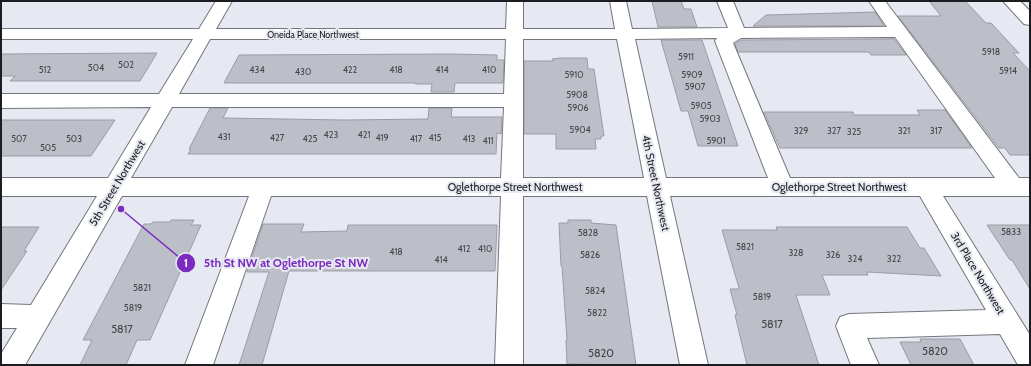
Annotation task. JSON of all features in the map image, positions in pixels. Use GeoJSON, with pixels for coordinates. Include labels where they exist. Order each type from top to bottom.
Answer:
{"type":"FeatureCollection","features":[{"type":"Feature","properties":{"kind":"street","name":"5th Street Northwest"},"geometry":{"type":"LineString","coordinates":[[10,365],[224,1]]}},
{"type":"Feature","properties":{"kind":"street"},"geometry":{"type":"LineString","coordinates":[[509,365],[515,1]]}},
{"type":"Feature","properties":{"kind":"street","name":"4th Street Northwest"},"geometry":{"type":"LineString","coordinates":[[618,1],[694,365]]}},
{"type":"Feature","properties":{"kind":"street"},"geometry":{"type":"LineString","coordinates":[[725,1],[738,33],[724,41],[782,187]]}},
{"type":"Feature","properties":{"kind":"street"},"geometry":{"type":"LineString","coordinates":[[877,1],[1022,187]]}},
{"type":"Feature","properties":{"kind":"street"},"geometry":{"type":"LineString","coordinates":[[1011,1],[1030,20]]}},
{"type":"Feature","properties":{"kind":"street","name":"Oneida Place Northwest"},"geometry":{"type":"LineString","coordinates":[[1,34],[625,34],[900,32]]}},
{"type":"Feature","properties":{"kind":"street"},"geometry":{"type":"LineString","coordinates":[[1,101],[514,100]]}},
{"type":"Feature","properties":{"kind":"street","name":"Oglethorpe Street Northwest"},"geometry":{"type":"LineString","coordinates":[[1,187],[1022,187]]}},
{"type":"Feature","properties":{"kind":"street"},"geometry":{"type":"LineString","coordinates":[[199,365],[264,187]]}},
{"type":"Feature","properties":{"kind":"street","name":"3rd Place Northwest"},"geometry":{"type":"LineString","coordinates":[[926,187],[1030,360]]}},
{"type":"Feature","properties":{"kind":"street"},"geometry":{"type":"LineString","coordinates":[[1,316],[38,317]]}},
{"type":"Feature","properties":{"kind":"street"},"geometry":{"type":"LineString","coordinates":[[865,365],[849,326],[1007,322]]}},
{"type":"Feature","properties":{"kind":"building"},"geometry":{"type":"Polygon","coordinates":[[[652,1],[681,1],[684,9],[691,9],[697,27],[658,27],[652,1]]]}},
{"type":"Feature","properties":{"kind":"building"},"geometry":{"type":"Polygon","coordinates":[[[929,1],[965,1],[986,23],[991,23],[1019,53],[1013,53],[1030,71],[1030,155],[1010,155],[1005,148],[999,148],[898,16],[941,16],[929,1]]]}},
{"type":"Feature","properties":{"kind":"building"},"geometry":{"type":"Polygon","coordinates":[[[875,12],[884,26],[753,26],[766,15],[875,12]]]}},
{"type":"Feature","properties":{"kind":"building"},"geometry":{"type":"Polygon","coordinates":[[[894,39],[906,55],[871,55],[869,52],[738,52],[735,44],[741,40],[894,39]]]}},
{"type":"Feature","properties":{"kind":"building"},"geometry":{"type":"Polygon","coordinates":[[[661,40],[702,40],[738,146],[698,146],[688,111],[681,111],[661,40]]]}},
{"type":"Feature","properties":{"kind":"building"},"geometry":{"type":"Polygon","coordinates":[[[157,53],[140,81],[10,81],[15,76],[1,76],[1,54],[157,53]]]}},
{"type":"Feature","properties":{"kind":"building"},"geometry":{"type":"Polygon","coordinates":[[[239,55],[497,55],[497,60],[504,60],[503,83],[455,83],[454,92],[431,92],[432,84],[415,83],[224,83],[239,55]]]}},
{"type":"Feature","properties":{"kind":"building"},"geometry":{"type":"Polygon","coordinates":[[[587,58],[588,69],[594,69],[604,136],[601,136],[601,139],[595,139],[596,149],[556,149],[556,134],[524,134],[524,61],[553,61],[552,59],[587,58]]]}},
{"type":"Feature","properties":{"kind":"building"},"geometry":{"type":"Polygon","coordinates":[[[210,108],[228,108],[223,118],[344,120],[428,119],[429,108],[452,108],[451,117],[502,117],[501,134],[497,133],[496,154],[188,154],[191,149],[189,149],[210,108]]]}},
{"type":"Feature","properties":{"kind":"building"},"geometry":{"type":"Polygon","coordinates":[[[917,110],[945,110],[972,148],[780,148],[764,112],[853,112],[854,115],[920,115],[917,110]]]}},
{"type":"Feature","properties":{"kind":"building"},"geometry":{"type":"Polygon","coordinates":[[[1,120],[115,120],[91,156],[1,156],[1,120]]]}},
{"type":"Feature","properties":{"kind":"building"},"geometry":{"type":"Polygon","coordinates":[[[171,220],[194,220],[191,225],[201,225],[150,340],[137,340],[126,365],[80,365],[92,340],[83,340],[144,224],[151,224],[153,222],[170,222],[171,220]]]}},
{"type":"Feature","properties":{"kind":"building"},"geometry":{"type":"Polygon","coordinates":[[[568,220],[591,220],[591,223],[616,225],[636,365],[567,364],[567,340],[559,223],[568,223],[568,220]]]}},
{"type":"Feature","properties":{"kind":"building"},"geometry":{"type":"Polygon","coordinates":[[[263,224],[304,224],[301,232],[347,231],[348,225],[497,225],[495,271],[289,271],[262,365],[239,365],[269,272],[247,272],[263,224]]]}},
{"type":"Feature","properties":{"kind":"building"},"geometry":{"type":"Polygon","coordinates":[[[987,225],[1030,225],[1030,289],[1012,260],[1010,260],[987,225]]]}},
{"type":"Feature","properties":{"kind":"building"},"geometry":{"type":"Polygon","coordinates":[[[1,227],[39,227],[24,251],[27,251],[1,290],[1,227]]]}},
{"type":"Feature","properties":{"kind":"building"},"geometry":{"type":"Polygon","coordinates":[[[776,227],[907,227],[920,248],[924,248],[941,276],[867,272],[868,275],[822,275],[830,295],[796,295],[819,365],[747,365],[730,289],[739,288],[722,230],[777,230],[776,227]]]}},
{"type":"Feature","properties":{"kind":"building"},"geometry":{"type":"Polygon","coordinates":[[[920,339],[960,339],[974,365],[911,365],[900,342],[921,342],[920,339]]]}},
{"type":"Feature","properties":{"kind":"place","name":"5th St NW at Oglethorpe St NW"},"geometry":{"type":"Point","coordinates":[121,209]}}]}
